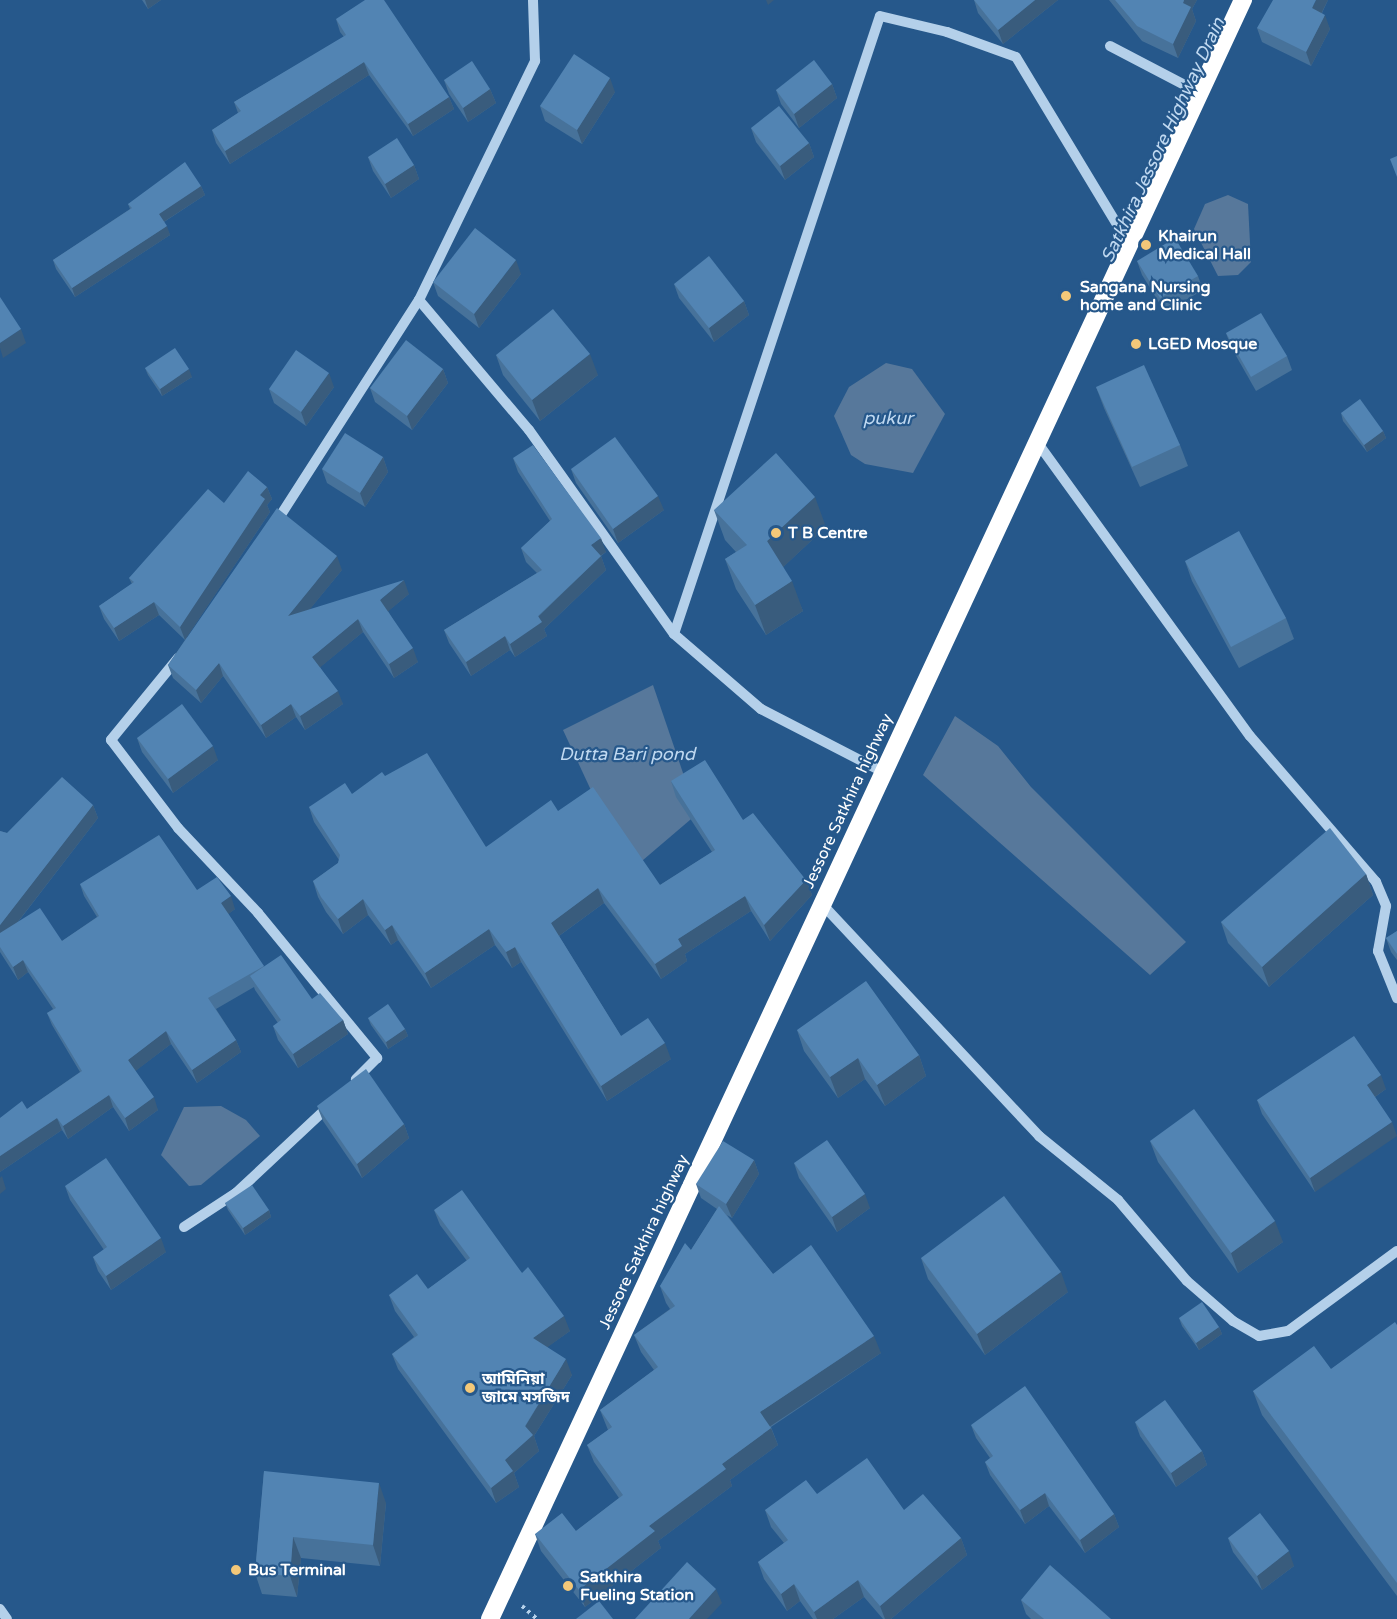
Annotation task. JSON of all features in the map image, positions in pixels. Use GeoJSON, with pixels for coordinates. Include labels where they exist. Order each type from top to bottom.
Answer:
{"type":"FeatureCollection","features":[{"type":"Feature","properties":{"kind":"highway","name":"Jessore Satkhira highway"},"geometry":{"type":"LineString","coordinates":[[490,1619],[1243,0]]}},
{"type":"Feature","properties":{"kind":"street"},"geometry":{"type":"LineString","coordinates":[[264,540],[419,300],[535,61],[533,0]]}},
{"type":"Feature","properties":{"kind":"street"},"geometry":{"type":"LineString","coordinates":[[674,634],[880,16],[947,32],[1016,57],[1129,244]]}},
{"type":"Feature","properties":{"kind":"street"},"geometry":{"type":"LineString","coordinates":[[1110,46],[1200,93]]}},
{"type":"Feature","properties":{"kind":"street"},"geometry":{"type":"LineString","coordinates":[[419,300],[529,430],[674,634],[761,709],[883,772]]}},
{"type":"Feature","properties":{"kind":"street"},"geometry":{"type":"LineString","coordinates":[[1037,442],[1250,736],[1376,882],[1386,906],[1378,951],[1397,998]]}},
{"type":"Feature","properties":{"kind":"street"},"geometry":{"type":"LineString","coordinates":[[184,1227],[236,1194],[377,1058],[258,913],[178,828],[111,740],[185,650]]}},
{"type":"Feature","properties":{"kind":"street"},"geometry":{"type":"LineString","coordinates":[[822,904],[1039,1136],[1118,1200],[1187,1281],[1233,1321],[1259,1336],[1288,1331],[1397,1251]]}},
{"type":"Feature","properties":{"kind":"street"},"geometry":{"type":"LineString","coordinates":[[0,1609],[7,1619]]}},
{"type":"Feature","properties":{"kind":"water"},"geometry":{"type":"Polygon","coordinates":[[[1228,195],[1248,204],[1251,262],[1238,275],[1218,276],[1194,229],[1205,204],[1228,195]]]}},
{"type":"Feature","properties":{"kind":"water","name":"pukur"},"geometry":{"type":"Polygon","coordinates":[[[886,363],[912,369],[945,414],[913,473],[865,464],[851,455],[834,416],[849,387],[886,363]]]}},
{"type":"Feature","properties":{"kind":"water","name":"Dutta Bari pond"},"geometry":{"type":"Polygon","coordinates":[[[653,685],[697,814],[629,872],[563,730],[653,685]]]}},
{"type":"Feature","properties":{"kind":"water"},"geometry":{"type":"Polygon","coordinates":[[[955,716],[998,746],[1031,787],[1186,942],[1150,975],[923,775],[955,716]]]}},
{"type":"Feature","properties":{"kind":"water"},"geometry":{"type":"Polygon","coordinates":[[[221,1106],[246,1120],[260,1136],[201,1185],[189,1186],[161,1155],[184,1107],[221,1106]]]}},
{"type":"Feature","properties":{"kind":"building"},"geometry":{"type":"Polygon","coordinates":[[[365,0],[384,0],[449,97],[408,124],[364,62],[225,151],[212,130],[241,111],[234,102],[346,35],[336,19],[365,0]]]}},
{"type":"Feature","properties":{"kind":"building"},"geometry":{"type":"Polygon","coordinates":[[[974,0],[1035,0],[998,30],[974,0]]]}},
{"type":"Feature","properties":{"kind":"building"},"geometry":{"type":"Polygon","coordinates":[[[1115,0],[1184,0],[1183,3],[1191,7],[1173,44],[1137,26],[1115,0]]]}},
{"type":"Feature","properties":{"kind":"building"},"geometry":{"type":"Polygon","coordinates":[[[1273,0],[1316,0],[1312,8],[1325,15],[1306,52],[1257,28],[1273,0]]]}},
{"type":"Feature","properties":{"kind":"building"},"geometry":{"type":"Polygon","coordinates":[[[574,54],[610,78],[577,130],[540,106],[574,54]]]}},
{"type":"Feature","properties":{"kind":"building"},"geometry":{"type":"Polygon","coordinates":[[[814,60],[832,84],[794,114],[776,90],[814,60]]]}},
{"type":"Feature","properties":{"kind":"building"},"geometry":{"type":"Polygon","coordinates":[[[472,61],[490,89],[463,108],[444,80],[472,61]]]}},
{"type":"Feature","properties":{"kind":"building"},"geometry":{"type":"Polygon","coordinates":[[[779,106],[809,143],[780,166],[751,128],[779,106]]]}},
{"type":"Feature","properties":{"kind":"building"},"geometry":{"type":"Polygon","coordinates":[[[397,138],[414,165],[385,184],[368,157],[397,138]]]}},
{"type":"Feature","properties":{"kind":"building"},"geometry":{"type":"Polygon","coordinates":[[[1397,156],[1397,177],[1390,159],[1397,156]]]}},
{"type":"Feature","properties":{"kind":"building"},"geometry":{"type":"Polygon","coordinates":[[[185,162],[201,186],[159,214],[167,226],[72,288],[53,260],[132,208],[128,204],[185,162]]]}},
{"type":"Feature","properties":{"kind":"building"},"geometry":{"type":"Polygon","coordinates":[[[475,228],[516,260],[474,314],[433,282],[475,228]]]}},
{"type":"Feature","properties":{"kind":"building"},"geometry":{"type":"Polygon","coordinates":[[[1175,238],[1198,276],[1160,298],[1137,261],[1175,238]]]}},
{"type":"Feature","properties":{"kind":"building"},"geometry":{"type":"Polygon","coordinates":[[[709,256],[744,301],[709,328],[674,284],[709,256]]]}},
{"type":"Feature","properties":{"kind":"building"},"geometry":{"type":"Polygon","coordinates":[[[0,297],[21,329],[0,343],[0,297]]]}},
{"type":"Feature","properties":{"kind":"building"},"geometry":{"type":"Polygon","coordinates":[[[553,309],[590,354],[532,400],[496,355],[553,309]]]}},
{"type":"Feature","properties":{"kind":"building"},"geometry":{"type":"Polygon","coordinates":[[[1261,313],[1287,356],[1251,377],[1226,333],[1261,313]]]}},
{"type":"Feature","properties":{"kind":"building"},"geometry":{"type":"Polygon","coordinates":[[[406,340],[443,369],[407,416],[370,388],[406,340]]]}},
{"type":"Feature","properties":{"kind":"building"},"geometry":{"type":"Polygon","coordinates":[[[175,348],[189,369],[160,389],[145,368],[175,348]]]}},
{"type":"Feature","properties":{"kind":"building"},"geometry":{"type":"Polygon","coordinates":[[[296,350],[329,373],[301,412],[269,389],[296,350]]]}},
{"type":"Feature","properties":{"kind":"building"},"geometry":{"type":"Polygon","coordinates":[[[1144,365],[1180,445],[1132,467],[1096,387],[1144,365]]]}},
{"type":"Feature","properties":{"kind":"building"},"geometry":{"type":"Polygon","coordinates":[[[1360,399],[1383,431],[1364,445],[1341,413],[1360,399]]]}},
{"type":"Feature","properties":{"kind":"building"},"geometry":{"type":"Polygon","coordinates":[[[345,433],[383,457],[360,493],[322,469],[345,433]]]}},
{"type":"Feature","properties":{"kind":"building"},"geometry":{"type":"Polygon","coordinates":[[[615,437],[658,496],[613,529],[571,469],[615,437]]]}},
{"type":"Feature","properties":{"kind":"building"},"geometry":{"type":"Polygon","coordinates":[[[533,445],[601,538],[591,545],[601,556],[538,616],[542,622],[510,644],[505,636],[466,662],[444,630],[542,570],[521,548],[552,519],[513,458],[533,445]]]}},
{"type":"Feature","properties":{"kind":"building"},"geometry":{"type":"Polygon","coordinates":[[[776,453],[815,497],[767,541],[792,581],[755,605],[725,559],[747,545],[714,510],[776,453]]]}},
{"type":"Feature","properties":{"kind":"building"},"geometry":{"type":"Polygon","coordinates":[[[248,471],[267,487],[260,495],[265,499],[180,627],[154,602],[114,628],[99,606],[134,582],[129,578],[208,489],[224,503],[248,471]]]}},
{"type":"Feature","properties":{"kind":"building"},"geometry":{"type":"Polygon","coordinates":[[[277,508],[337,556],[288,616],[404,580],[380,600],[413,648],[389,664],[358,619],[312,657],[338,691],[300,716],[291,704],[261,725],[219,663],[196,690],[168,665],[277,508]]]}},
{"type":"Feature","properties":{"kind":"building"},"geometry":{"type":"Polygon","coordinates":[[[1239,531],[1286,618],[1231,647],[1185,561],[1239,531]]]}},
{"type":"Feature","properties":{"kind":"building"},"geometry":{"type":"Polygon","coordinates":[[[182,704],[213,746],[168,779],[137,738],[182,704]]]}},
{"type":"Feature","properties":{"kind":"building"},"geometry":{"type":"Polygon","coordinates":[[[427,753],[486,847],[551,800],[558,811],[593,787],[660,885],[715,850],[671,781],[705,760],[743,820],[753,813],[806,880],[764,925],[745,896],[678,939],[682,946],[655,964],[598,888],[551,923],[621,1036],[648,1018],[665,1043],[601,1086],[515,947],[506,952],[489,929],[425,973],[392,925],[385,930],[363,899],[338,919],[321,897],[313,881],[338,863],[340,855],[309,807],[345,783],[352,794],[382,772],[385,776],[427,753]]]}},
{"type":"Feature","properties":{"kind":"building"},"geometry":{"type":"Polygon","coordinates":[[[62,777],[93,805],[0,925],[0,831],[7,833],[62,777]]]}},
{"type":"Feature","properties":{"kind":"building"},"geometry":{"type":"Polygon","coordinates":[[[1330,828],[1366,874],[1262,967],[1221,922],[1330,828]]]}},
{"type":"Feature","properties":{"kind":"building"},"geometry":{"type":"Polygon","coordinates":[[[159,835],[197,890],[217,877],[231,896],[221,903],[264,966],[208,998],[236,1040],[192,1070],[166,1031],[128,1060],[154,1097],[125,1118],[109,1095],[63,1126],[57,1118],[0,1156],[0,1118],[22,1101],[27,1109],[82,1071],[47,1013],[56,1008],[23,960],[13,967],[0,947],[0,933],[40,908],[62,941],[99,916],[80,884],[159,835]]]}},
{"type":"Feature","properties":{"kind":"building"},"geometry":{"type":"Polygon","coordinates":[[[1397,931],[1397,954],[1386,938],[1397,931]]]}},
{"type":"Feature","properties":{"kind":"building"},"geometry":{"type":"Polygon","coordinates":[[[281,955],[312,999],[320,993],[343,1020],[293,1054],[273,1026],[281,1020],[250,976],[281,955]]]}},
{"type":"Feature","properties":{"kind":"building"},"geometry":{"type":"Polygon","coordinates":[[[866,981],[919,1055],[877,1085],[858,1058],[830,1077],[797,1030],[866,981]]]}},
{"type":"Feature","properties":{"kind":"building"},"geometry":{"type":"Polygon","coordinates":[[[388,1004],[405,1029],[386,1042],[368,1018],[388,1004]]]}},
{"type":"Feature","properties":{"kind":"building"},"geometry":{"type":"Polygon","coordinates":[[[1354,1036],[1381,1075],[1367,1085],[1392,1122],[1310,1178],[1257,1100],[1354,1036]]]}},
{"type":"Feature","properties":{"kind":"building"},"geometry":{"type":"Polygon","coordinates":[[[366,1069],[404,1124],[357,1164],[317,1106],[366,1069]]]}},
{"type":"Feature","properties":{"kind":"building"},"geometry":{"type":"Polygon","coordinates":[[[1194,1109],[1275,1221],[1231,1253],[1150,1141],[1194,1109]]]}},
{"type":"Feature","properties":{"kind":"building"},"geometry":{"type":"Polygon","coordinates":[[[827,1140],[865,1194],[832,1217],[794,1163],[827,1140]]]}},
{"type":"Feature","properties":{"kind":"building"},"geometry":{"type":"Polygon","coordinates":[[[723,1141],[754,1160],[726,1204],[696,1184],[723,1141]]]}},
{"type":"Feature","properties":{"kind":"building"},"geometry":{"type":"Polygon","coordinates":[[[106,1158],[161,1238],[106,1276],[93,1257],[107,1247],[65,1186],[106,1158]]]}},
{"type":"Feature","properties":{"kind":"building"},"geometry":{"type":"Polygon","coordinates":[[[252,1185],[269,1210],[243,1228],[225,1203],[252,1185]]]}},
{"type":"Feature","properties":{"kind":"building"},"geometry":{"type":"Polygon","coordinates":[[[462,1190],[522,1273],[528,1267],[564,1316],[533,1338],[566,1359],[525,1426],[533,1435],[505,1460],[513,1471],[491,1488],[392,1354],[418,1335],[389,1295],[417,1274],[428,1289],[470,1258],[434,1210],[462,1190]]]}},
{"type":"Feature","properties":{"kind":"building"},"geometry":{"type":"Polygon","coordinates":[[[1004,1196],[1061,1272],[977,1334],[921,1258],[1004,1196]]]}},
{"type":"Feature","properties":{"kind":"building"},"geometry":{"type":"Polygon","coordinates":[[[719,1206],[773,1274],[811,1245],[874,1336],[760,1412],[771,1428],[722,1464],[726,1469],[649,1526],[655,1531],[579,1590],[535,1534],[562,1513],[576,1531],[623,1495],[587,1445],[612,1427],[600,1410],[658,1367],[634,1335],[675,1306],[660,1286],[685,1243],[691,1250],[719,1206]]]}},
{"type":"Feature","properties":{"kind":"building"},"geometry":{"type":"Polygon","coordinates":[[[1202,1302],[1219,1327],[1196,1343],[1179,1318],[1202,1302]]]}},
{"type":"Feature","properties":{"kind":"building"},"geometry":{"type":"Polygon","coordinates":[[[1395,1322],[1397,1325],[1397,1583],[1253,1391],[1314,1346],[1331,1369],[1395,1322]]]}},
{"type":"Feature","properties":{"kind":"building"},"geometry":{"type":"Polygon","coordinates":[[[1025,1386],[1114,1514],[1080,1540],[1045,1493],[1020,1510],[985,1462],[993,1456],[971,1425],[1025,1386]]]}},
{"type":"Feature","properties":{"kind":"building"},"geometry":{"type":"Polygon","coordinates":[[[1165,1400],[1202,1451],[1171,1473],[1135,1422],[1165,1400]]]}},
{"type":"Feature","properties":{"kind":"building"},"geometry":{"type":"Polygon","coordinates":[[[867,1458],[904,1510],[923,1494],[961,1538],[880,1606],[858,1580],[814,1612],[794,1584],[781,1594],[758,1562],[788,1540],[765,1510],[806,1480],[817,1494],[867,1458]]]}},
{"type":"Feature","properties":{"kind":"building"},"geometry":{"type":"Polygon","coordinates":[[[264,1471],[379,1483],[373,1545],[293,1537],[290,1576],[255,1573],[264,1471]]]}},
{"type":"Feature","properties":{"kind":"building"},"geometry":{"type":"Polygon","coordinates":[[[1260,1513],[1289,1551],[1257,1576],[1228,1538],[1260,1513]]]}},
{"type":"Feature","properties":{"kind":"building"},"geometry":{"type":"Polygon","coordinates":[[[687,1562],[716,1589],[689,1619],[635,1619],[687,1562]]]}},
{"type":"Feature","properties":{"kind":"building"},"geometry":{"type":"Polygon","coordinates":[[[1050,1565],[1111,1619],[1044,1619],[1021,1600],[1050,1565]]]}},
{"type":"Feature","properties":{"kind":"building"},"geometry":{"type":"Polygon","coordinates":[[[599,1601],[613,1619],[576,1619],[599,1601]]]}},
{"type":"Feature","properties":{"kind":"place","name":"Khairun Medical Hall"},"geometry":{"type":"Point","coordinates":[1146,245]}},
{"type":"Feature","properties":{"kind":"place","name":"Sangana Nursing home and Clinic"},"geometry":{"type":"Point","coordinates":[1066,296]}},
{"type":"Feature","properties":{"kind":"place","name":"LGED Mosque"},"geometry":{"type":"Point","coordinates":[1136,344]}},
{"type":"Feature","properties":{"kind":"place","name":"T B Centre"},"geometry":{"type":"Point","coordinates":[776,533]}},
{"type":"Feature","properties":{"kind":"place","name":"আমিনিয়া জামে মসজিদ"},"geometry":{"type":"Point","coordinates":[470,1388]}},
{"type":"Feature","properties":{"kind":"place","name":"Bus Terminal"},"geometry":{"type":"Point","coordinates":[236,1570]}},
{"type":"Feature","properties":{"kind":"place","name":"Satkhira Fueling Station"},"geometry":{"type":"Point","coordinates":[568,1586]}},
{"type":"Feature","properties":{"kind":"water label","name":"Satkhira Jessore Highway Drain"},"geometry":{"type":"Point","coordinates":[1163,140]}}]}
